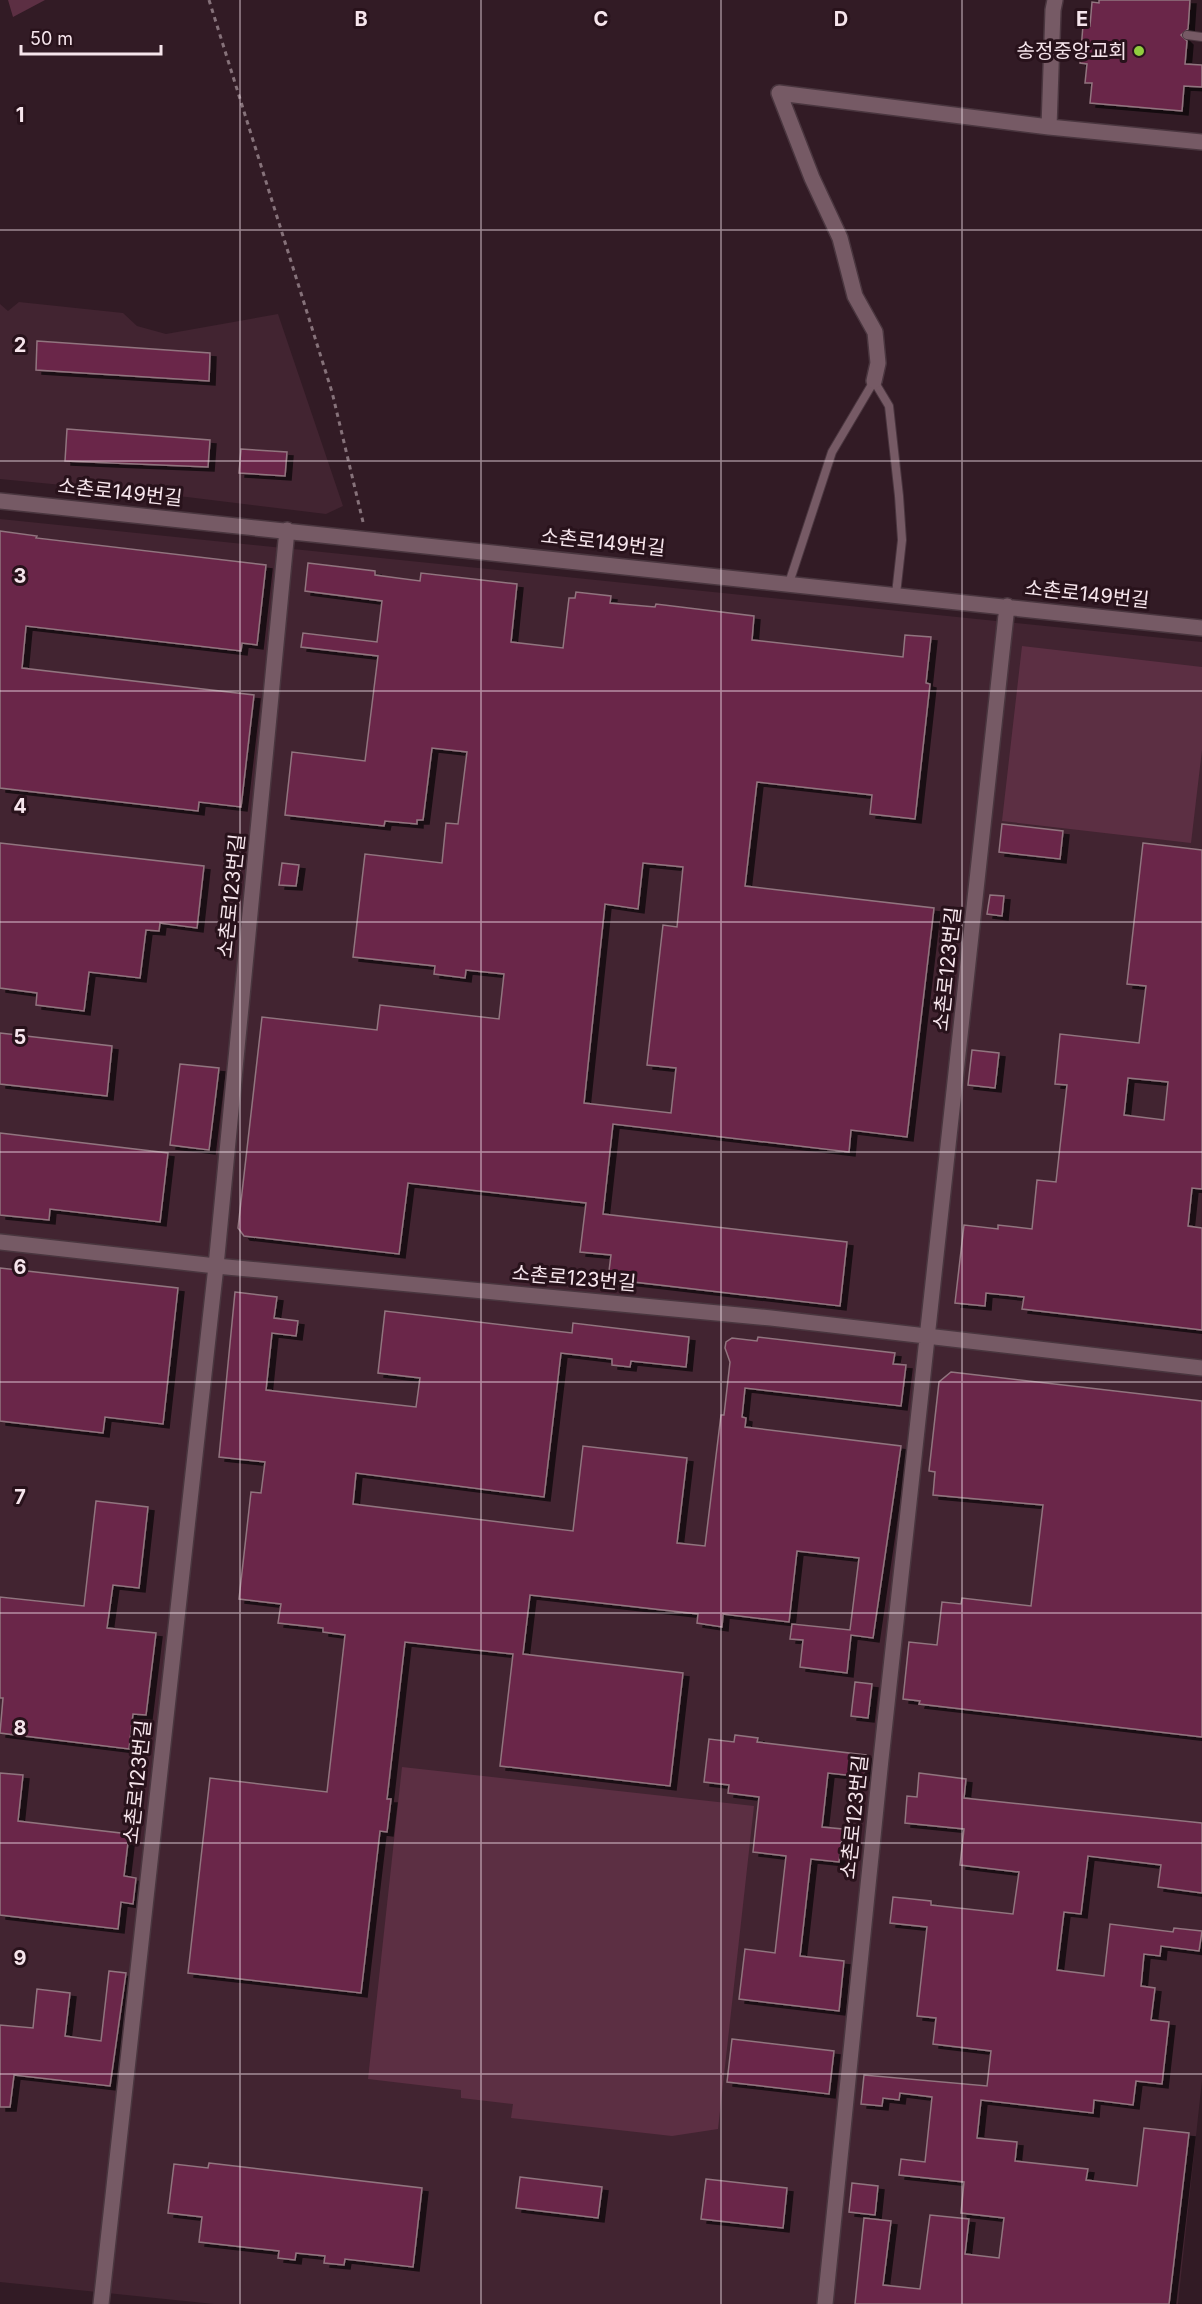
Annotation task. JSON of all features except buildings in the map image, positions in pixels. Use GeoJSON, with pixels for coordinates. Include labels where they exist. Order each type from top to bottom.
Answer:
{"type":"FeatureCollection","features":[{"type":"Feature","properties":{"kind":"street"},"geometry":{"type":"LineString","coordinates":[[1049,127],[1055,0]]}},
{"type":"Feature","properties":{"kind":"street"},"geometry":{"type":"LineString","coordinates":[[874,381],[878,363],[875,332],[855,296],[840,238],[812,178],[779,93],[1049,127],[1202,142]]}},
{"type":"Feature","properties":{"kind":"street","name":"소촌로149번길"},"geometry":{"type":"LineString","coordinates":[[0,501],[1202,628]]}},
{"type":"Feature","properties":{"kind":"street","name":"소촌로123번길"},"geometry":{"type":"LineString","coordinates":[[101,2304],[216,1266],[288,530]]}},
{"type":"Feature","properties":{"kind":"street","name":"소촌로123번길"},"geometry":{"type":"LineString","coordinates":[[825,2304],[1007,606]]}},
{"type":"Feature","properties":{"kind":"street","name":"소촌로123번길"},"geometry":{"type":"LineString","coordinates":[[0,1242],[216,1266],[928,1335],[1202,1368]]}},
{"type":"Feature","properties":{"kind":"lane"},"geometry":{"type":"LineString","coordinates":[[1187,35],[1202,37]]}},
{"type":"Feature","properties":{"kind":"lane"},"geometry":{"type":"LineString","coordinates":[[789,583],[832,452],[874,381],[889,406],[899,496],[903,540],[896,594]]}},
{"type":"Feature","properties":{"kind":"path"},"geometry":{"type":"LineString","coordinates":[[209,0],[332,392],[367,538]]}},
{"type":"Feature","properties":{"kind":"shaded area"},"geometry":{"type":"Polygon","coordinates":[[[8,0],[45,0],[13,17],[8,0]]]}},
{"type":"Feature","properties":{"kind":"shaded area"},"geometry":{"type":"Polygon","coordinates":[[[19,302],[123,313],[137,326],[166,334],[278,314],[343,506],[326,514],[187,497],[0,479],[0,304],[8,311],[19,302]]]}},
{"type":"Feature","properties":{"kind":"shaded area"},"geometry":{"type":"Polygon","coordinates":[[[0,519],[1202,642],[1202,2080],[1178,2304],[214,2304],[0,2282],[0,519]]]}},
{"type":"Feature","properties":{"kind":"shaded area"},"geometry":{"type":"Polygon","coordinates":[[[1022,646],[1202,667],[1202,750],[1191,843],[1002,821],[1022,646]]]}},
{"type":"Feature","properties":{"kind":"shaded area"},"geometry":{"type":"Polygon","coordinates":[[[402,1767],[754,1806],[718,2129],[672,2136],[511,2118],[513,2104],[461,2098],[461,2090],[368,2079],[402,1767]]]}},
{"type":"Feature","properties":{"kind":"place","name":"송정중앙교회"},"geometry":{"type":"Point","coordinates":[1139,51]}}]}
